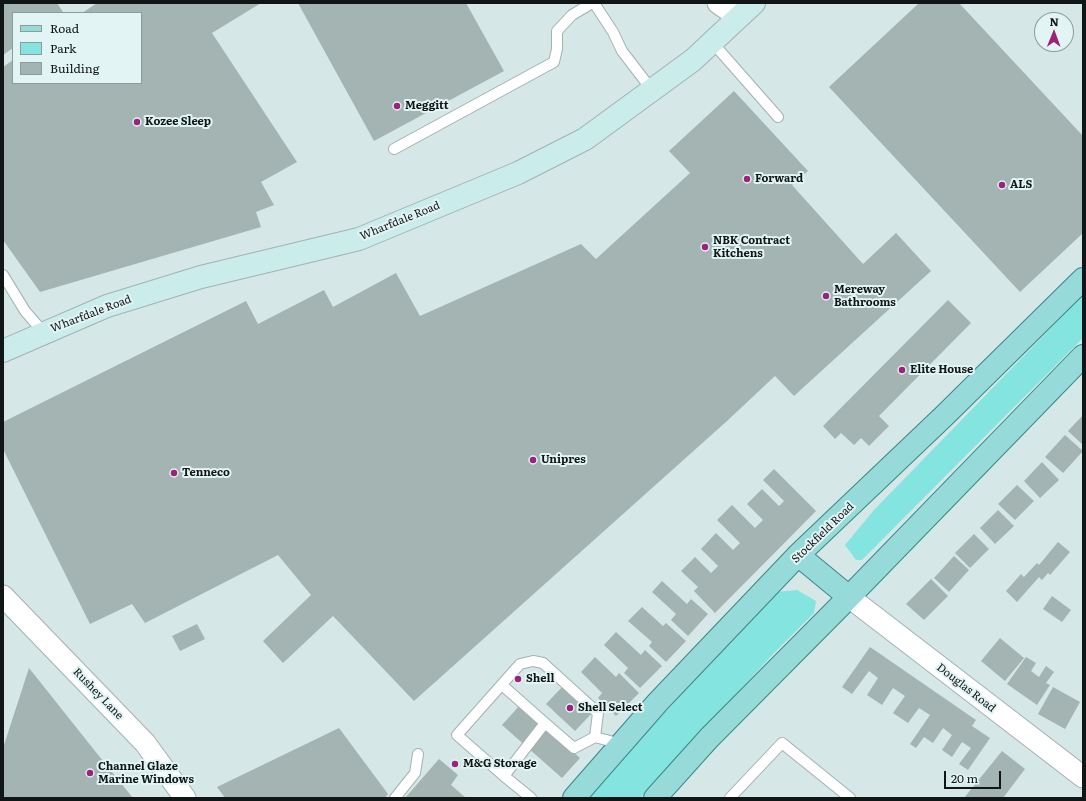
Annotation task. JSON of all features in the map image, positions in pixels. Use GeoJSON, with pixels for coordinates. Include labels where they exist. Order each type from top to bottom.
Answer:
{"type":"FeatureCollection","features":[{"type":"Feature","properties":{"kind":"main road","name":"Wharfdale Road"},"geometry":{"type":"LineString","coordinates":[[3,351],[107,306],[201,277],[359,239],[518,173],[585,139],[693,60],[746,10]]}},
{"type":"Feature","properties":{"kind":"main road","name":"Stockfield Road"},"geometry":{"type":"LineString","coordinates":[[574,798],[658,702],[798,555],[944,416],[1083,279]]}},
{"type":"Feature","properties":{"kind":"main road"},"geometry":{"type":"LineString","coordinates":[[656,798],[709,738],[849,597],[1083,356]]}},
{"type":"Feature","properties":{"kind":"main road"},"geometry":{"type":"LineString","coordinates":[[798,555],[849,597]]}},
{"type":"Feature","properties":{"kind":"street"},"geometry":{"type":"LineString","coordinates":[[718,3],[746,10]]}},
{"type":"Feature","properties":{"kind":"street","name":"Rushey Lane"},"geometry":{"type":"LineString","coordinates":[[3,596],[145,743],[185,798]]}},
{"type":"Feature","properties":{"kind":"street","name":"Douglas Road"},"geometry":{"type":"LineString","coordinates":[[849,597],[1083,777]]}},
{"type":"Feature","properties":{"kind":"lane"},"geometry":{"type":"LineString","coordinates":[[394,149],[554,62],[557,48],[557,31],[572,15],[593,3],[613,32],[622,51],[652,90]]}},
{"type":"Feature","properties":{"kind":"lane"},"geometry":{"type":"LineString","coordinates":[[712,42],[778,117]]}},
{"type":"Feature","properties":{"kind":"lane"},"geometry":{"type":"LineString","coordinates":[[3,275],[25,311],[44,333]]}},
{"type":"Feature","properties":{"kind":"lane"},"geometry":{"type":"LineString","coordinates":[[531,798],[457,735],[520,664],[533,661],[543,663],[598,713],[595,737]]}},
{"type":"Feature","properties":{"kind":"lane"},"geometry":{"type":"LineString","coordinates":[[502,685],[574,748],[595,737],[621,744]]}},
{"type":"Feature","properties":{"kind":"lane"},"geometry":{"type":"LineString","coordinates":[[504,776],[545,723]]}},
{"type":"Feature","properties":{"kind":"lane"},"geometry":{"type":"LineString","coordinates":[[730,798],[782,743],[850,798]]}},
{"type":"Feature","properties":{"kind":"lane"},"geometry":{"type":"LineString","coordinates":[[395,798],[415,773],[418,754]]}},
{"type":"Feature","properties":{"kind":"green space"},"geometry":{"type":"Polygon","coordinates":[[[1083,295],[1083,338],[862,560],[856,560],[845,545],[874,510],[1083,295]]]}},
{"type":"Feature","properties":{"kind":"green space"},"geometry":{"type":"Polygon","coordinates":[[[797,590],[816,601],[814,613],[776,651],[640,798],[586,798],[776,592],[797,590]]]}},
{"type":"Feature","properties":{"kind":"building"},"geometry":{"type":"Polygon","coordinates":[[[3,3],[57,3],[63,12],[12,12],[12,49],[3,55],[3,3]]]}},
{"type":"Feature","properties":{"kind":"building","name":"Kozee Sleep"},"geometry":{"type":"Polygon","coordinates":[[[97,3],[261,3],[212,33],[297,162],[261,182],[274,205],[256,212],[261,227],[40,292],[3,240],[3,67],[12,61],[12,84],[142,84],[142,12],[84,12],[97,3]]]}},
{"type":"Feature","properties":{"kind":"building","name":"Meggitt"},"geometry":{"type":"Polygon","coordinates":[[[298,3],[466,3],[504,71],[374,141],[298,3]]]}},
{"type":"Feature","properties":{"kind":"building","name":"ALS"},"geometry":{"type":"Polygon","coordinates":[[[919,3],[959,3],[1083,136],[1083,233],[1020,292],[829,87],[919,3]]]}},
{"type":"Feature","properties":{"kind":"building"},"geometry":{"type":"Polygon","coordinates":[[[734,91],[808,171],[792,185],[863,264],[896,233],[931,271],[794,396],[775,376],[727,421],[414,701],[333,616],[283,663],[263,641],[311,595],[278,555],[145,623],[132,604],[90,624],[3,449],[3,422],[246,301],[258,324],[324,290],[333,307],[396,273],[420,316],[581,244],[596,259],[690,173],[669,151],[734,91]]]}},
{"type":"Feature","properties":{"kind":"building","name":"Elite House"},"geometry":{"type":"Polygon","coordinates":[[[948,300],[971,323],[879,416],[889,426],[869,446],[861,438],[854,445],[841,433],[835,439],[823,426],[948,300]]]}},
{"type":"Feature","properties":{"kind":"building"},"geometry":{"type":"Polygon","coordinates":[[[1083,415],[1083,445],[1068,431],[1083,415]]]}},
{"type":"Feature","properties":{"kind":"building"},"geometry":{"type":"Polygon","coordinates":[[[1065,435],[1083,451],[1063,473],[1045,457],[1065,435]]]}},
{"type":"Feature","properties":{"kind":"building"},"geometry":{"type":"Polygon","coordinates":[[[1042,462],[1059,480],[1040,498],[1024,481],[1042,462]]]}},
{"type":"Feature","properties":{"kind":"building"},"geometry":{"type":"Polygon","coordinates":[[[774,469],[816,511],[715,613],[694,591],[698,587],[681,571],[695,557],[711,573],[718,566],[701,549],[716,533],[733,550],[740,543],[717,520],[732,505],[755,528],[763,520],[747,504],[762,489],[779,506],[784,501],[763,480],[774,469]]]}},
{"type":"Feature","properties":{"kind":"building"},"geometry":{"type":"Polygon","coordinates":[[[1017,485],[1034,501],[1015,520],[998,504],[1017,485]]]}},
{"type":"Feature","properties":{"kind":"building"},"geometry":{"type":"Polygon","coordinates":[[[998,510],[1014,526],[995,544],[980,528],[998,510]]]}},
{"type":"Feature","properties":{"kind":"building"},"geometry":{"type":"Polygon","coordinates":[[[974,534],[989,549],[970,568],[955,553],[974,534]]]}},
{"type":"Feature","properties":{"kind":"building"},"geometry":{"type":"Polygon","coordinates":[[[1058,542],[1070,552],[1050,575],[1048,573],[1042,580],[1039,577],[1017,602],[1006,591],[1021,574],[1024,577],[1037,563],[1039,565],[1058,542]]]}},
{"type":"Feature","properties":{"kind":"building"},"geometry":{"type":"Polygon","coordinates":[[[954,556],[969,570],[949,592],[934,578],[954,556]]]}},
{"type":"Feature","properties":{"kind":"building"},"geometry":{"type":"Polygon","coordinates":[[[931,579],[948,596],[924,620],[906,604],[931,579]]]}},
{"type":"Feature","properties":{"kind":"building"},"geometry":{"type":"Polygon","coordinates":[[[662,581],[687,604],[691,599],[708,614],[688,636],[671,620],[676,614],[652,592],[662,581]]]}},
{"type":"Feature","properties":{"kind":"building"},"geometry":{"type":"Polygon","coordinates":[[[1052,596],[1071,610],[1062,622],[1043,609],[1052,596]]]}},
{"type":"Feature","properties":{"kind":"building"},"geometry":{"type":"Polygon","coordinates":[[[642,607],[663,626],[666,623],[686,641],[666,662],[649,646],[652,642],[628,621],[642,607]]]}},
{"type":"Feature","properties":{"kind":"building"},"geometry":{"type":"Polygon","coordinates":[[[197,624],[205,639],[180,651],[172,636],[197,624]]]}},
{"type":"Feature","properties":{"kind":"building"},"geometry":{"type":"Polygon","coordinates":[[[616,632],[641,655],[645,650],[662,666],[640,688],[624,673],[628,668],[604,645],[616,632]]]}},
{"type":"Feature","properties":{"kind":"building"},"geometry":{"type":"Polygon","coordinates":[[[1000,638],[1024,658],[1005,681],[981,661],[1000,638]]]}},
{"type":"Feature","properties":{"kind":"building"},"geometry":{"type":"Polygon","coordinates":[[[870,647],[976,720],[972,726],[990,738],[968,770],[959,764],[971,748],[962,742],[952,757],[942,750],[952,735],[943,728],[933,743],[924,737],[916,748],[910,744],[930,715],[919,708],[908,723],[893,713],[905,696],[893,688],[882,705],[867,695],[878,678],[869,671],[852,694],[842,687],[870,647]]]}},
{"type":"Feature","properties":{"kind":"building"},"geometry":{"type":"Polygon","coordinates":[[[595,657],[616,677],[619,673],[639,693],[616,716],[598,698],[602,693],[581,672],[595,657]]]}},
{"type":"Feature","properties":{"kind":"building"},"geometry":{"type":"Polygon","coordinates":[[[1026,657],[1036,663],[1031,671],[1039,677],[1046,666],[1054,672],[1046,683],[1050,685],[1037,705],[1007,684],[1026,657]]]}},
{"type":"Feature","properties":{"kind":"building"},"geometry":{"type":"Polygon","coordinates":[[[29,668],[133,798],[3,798],[3,748],[29,668]]]}},
{"type":"Feature","properties":{"kind":"building","name":"Shell Select"},"geometry":{"type":"Polygon","coordinates":[[[564,685],[593,712],[575,731],[546,704],[564,685]]]}},
{"type":"Feature","properties":{"kind":"building"},"geometry":{"type":"Polygon","coordinates":[[[1053,687],[1080,702],[1065,729],[1038,714],[1053,687]]]}},
{"type":"Feature","properties":{"kind":"building"},"geometry":{"type":"Polygon","coordinates":[[[520,705],[580,758],[562,778],[502,725],[520,705]]]}},
{"type":"Feature","properties":{"kind":"building"},"geometry":{"type":"Polygon","coordinates":[[[339,728],[388,794],[385,798],[225,798],[217,787],[339,728]]]}},
{"type":"Feature","properties":{"kind":"building"},"geometry":{"type":"Polygon","coordinates":[[[1002,751],[1025,769],[1003,798],[964,798],[1002,751]]]}},
{"type":"Feature","properties":{"kind":"building"},"geometry":{"type":"Polygon","coordinates":[[[439,759],[458,775],[451,785],[466,798],[405,798],[439,759]]]}},
{"type":"Feature","properties":{"kind":"place","name":"Meggitt"},"geometry":{"type":"Point","coordinates":[397,106]}},
{"type":"Feature","properties":{"kind":"place","name":"Kozee Sleep"},"geometry":{"type":"Point","coordinates":[137,122]}},
{"type":"Feature","properties":{"kind":"place","name":"Forward"},"geometry":{"type":"Point","coordinates":[747,179]}},
{"type":"Feature","properties":{"kind":"place","name":"ALS"},"geometry":{"type":"Point","coordinates":[1002,185]}},
{"type":"Feature","properties":{"kind":"place","name":"NBK Contract Kitchens"},"geometry":{"type":"Point","coordinates":[705,247]}},
{"type":"Feature","properties":{"kind":"place","name":"Mereway Bathrooms"},"geometry":{"type":"Point","coordinates":[826,296]}},
{"type":"Feature","properties":{"kind":"place","name":"Elite House"},"geometry":{"type":"Point","coordinates":[902,370]}},
{"type":"Feature","properties":{"kind":"place","name":"Unipres"},"geometry":{"type":"Point","coordinates":[533,460]}},
{"type":"Feature","properties":{"kind":"place","name":"Tenneco"},"geometry":{"type":"Point","coordinates":[174,473]}},
{"type":"Feature","properties":{"kind":"place","name":"Shell"},"geometry":{"type":"Point","coordinates":[518,679]}},
{"type":"Feature","properties":{"kind":"place","name":"Shell Select"},"geometry":{"type":"Point","coordinates":[570,708]}},
{"type":"Feature","properties":{"kind":"place","name":"M&G Storage"},"geometry":{"type":"Point","coordinates":[455,764]}},
{"type":"Feature","properties":{"kind":"place","name":"Channel Glaze Marine Windows"},"geometry":{"type":"Point","coordinates":[90,773]}}]}
